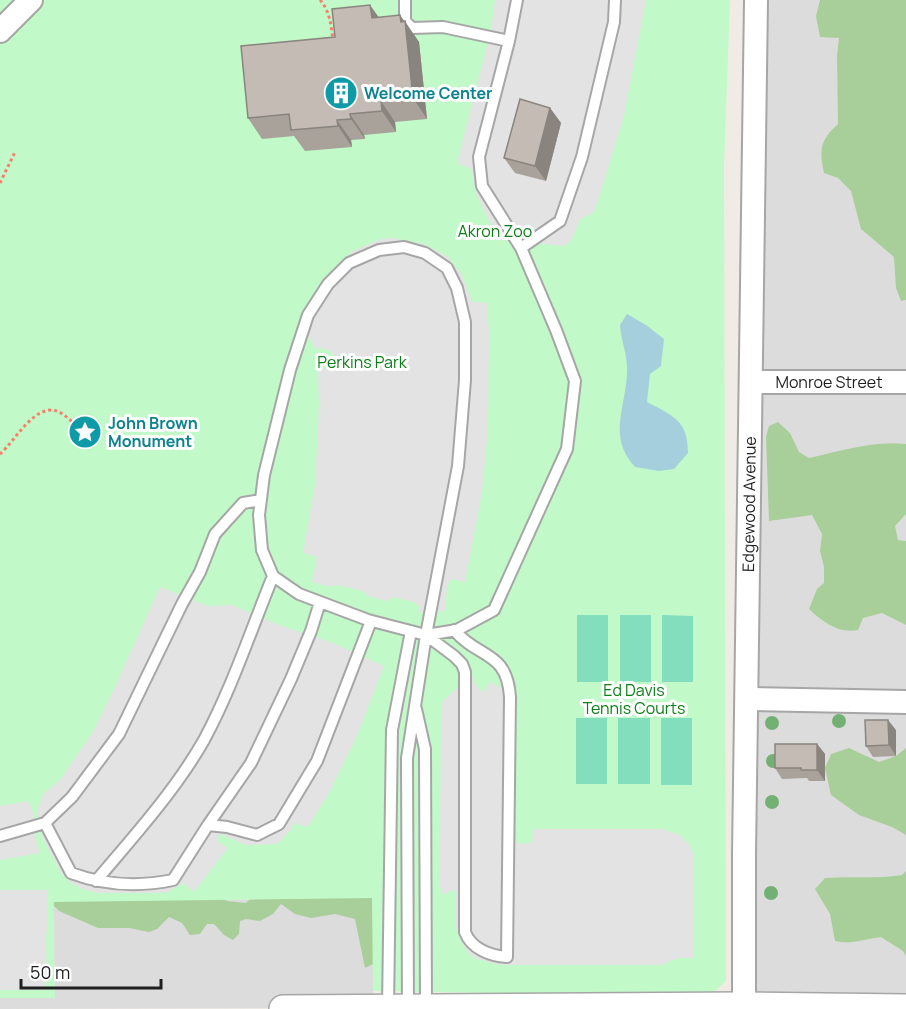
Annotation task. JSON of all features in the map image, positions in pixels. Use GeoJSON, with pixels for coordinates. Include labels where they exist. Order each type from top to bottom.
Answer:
{"type":"FeatureCollection","features":[{"type":"Feature","properties":{"kind":"street"},"geometry":{"type":"LineString","coordinates":[[0,31],[31,0]]}},
{"type":"Feature","properties":{"kind":"street","name":"Edgewood Avenue"},"geometry":{"type":"LineString","coordinates":[[756,0],[744,855],[764,1007]]}},
{"type":"Feature","properties":{"kind":"street","name":"Monroe Street"},"geometry":{"type":"LineString","coordinates":[[751,382],[906,382]]}},
{"type":"Feature","properties":{"kind":"street"},"geometry":{"type":"LineString","coordinates":[[747,699],[906,702]]}},
{"type":"Feature","properties":{"kind":"street"},"geometry":{"type":"LineString","coordinates":[[283,1009],[906,1008]]}},
{"type":"Feature","properties":{"kind":"lane"},"geometry":{"type":"LineString","coordinates":[[405,0],[405,21],[412,28],[443,27],[508,41]]}},
{"type":"Feature","properties":{"kind":"lane"},"geometry":{"type":"LineString","coordinates":[[426,635],[454,630],[494,610],[567,448],[575,381],[521,248],[482,186],[479,157],[517,0]]}},
{"type":"Feature","properties":{"kind":"lane"},"geometry":{"type":"LineString","coordinates":[[521,248],[560,221],[582,157],[614,22],[615,0]]}},
{"type":"Feature","properties":{"kind":"lane"},"geometry":{"type":"LineString","coordinates":[[408,1008],[407,758],[426,635],[458,466],[465,380],[465,322],[457,288],[447,268],[425,253],[404,247],[380,250],[349,263],[328,284],[308,315],[297,348],[264,475],[259,515],[262,550],[273,576],[298,594],[371,621],[426,635],[462,664],[465,672],[465,932],[467,938],[478,948],[492,955],[507,957],[510,697],[508,681],[497,661],[461,638],[454,630]]}},
{"type":"Feature","properties":{"kind":"lane"},"geometry":{"type":"LineString","coordinates":[[0,836],[45,823],[72,796],[119,734],[200,572],[215,534],[243,503],[261,500]]}},
{"type":"Feature","properties":{"kind":"lane"},"geometry":{"type":"LineString","coordinates":[[96,881],[151,815],[203,741],[225,697],[273,576]]}},
{"type":"Feature","properties":{"kind":"lane"},"geometry":{"type":"LineString","coordinates":[[45,823],[71,873],[96,881],[150,885],[173,880],[251,762],[291,679],[320,602]]}},
{"type":"Feature","properties":{"kind":"lane"},"geometry":{"type":"LineString","coordinates":[[208,825],[227,827],[257,836],[279,824],[317,761],[371,621]]}},
{"type":"Feature","properties":{"kind":"lane"},"geometry":{"type":"LineString","coordinates":[[408,1008],[392,730],[411,631]]}},
{"type":"Feature","properties":{"kind":"lane"},"geometry":{"type":"LineString","coordinates":[[408,1008],[425,749],[414,704]]}},
{"type":"Feature","properties":{"kind":"path"},"geometry":{"type":"LineString","coordinates":[[320,0],[330,19],[334,49]]}},
{"type":"Feature","properties":{"kind":"path"},"geometry":{"type":"LineString","coordinates":[[0,183],[15,152]]}},
{"type":"Feature","properties":{"kind":"path"},"geometry":{"type":"LineString","coordinates":[[0,454],[33,418],[44,411],[60,412],[75,423]]}},
{"type":"Feature","properties":{"kind":"shaded area"},"geometry":{"type":"Polygon","coordinates":[[[495,0],[646,0],[624,116],[595,210],[590,215],[581,218],[572,239],[565,246],[499,240],[476,194],[471,169],[457,163],[491,30],[495,0]]]}},
{"type":"Feature","properties":{"kind":"shaded area"},"geometry":{"type":"Polygon","coordinates":[[[755,0],[906,0],[906,1008],[744,1006],[755,0]]]}},
{"type":"Feature","properties":{"kind":"shaded area"},"geometry":{"type":"Polygon","coordinates":[[[393,238],[424,244],[448,257],[462,275],[472,302],[487,303],[488,428],[482,493],[465,582],[453,579],[450,581],[447,587],[445,611],[420,613],[419,606],[414,602],[393,597],[387,601],[367,596],[365,592],[347,587],[335,585],[331,587],[312,582],[317,557],[303,553],[315,485],[319,406],[318,370],[333,367],[334,361],[329,350],[316,349],[302,326],[334,268],[353,251],[381,239],[393,238]]]}},
{"type":"Feature","properties":{"kind":"shaded area"},"geometry":{"type":"Polygon","coordinates":[[[84,418],[93,422],[97,431],[93,440],[84,444],[75,440],[71,431],[75,422],[84,418]]]}},
{"type":"Feature","properties":{"kind":"shaded area"},"geometry":{"type":"Polygon","coordinates":[[[160,587],[208,606],[232,605],[279,625],[333,643],[384,666],[357,736],[329,793],[308,827],[294,823],[291,830],[277,844],[246,845],[220,834],[217,841],[228,848],[194,892],[183,883],[168,892],[98,893],[71,883],[61,873],[42,836],[37,810],[44,793],[60,780],[93,732],[160,587]]]}},
{"type":"Feature","properties":{"kind":"shaded area"},"geometry":{"type":"Polygon","coordinates":[[[459,676],[473,676],[474,682],[483,693],[490,682],[502,688],[503,685],[516,684],[516,842],[532,843],[533,829],[662,829],[680,835],[689,844],[694,854],[694,958],[679,958],[661,965],[500,965],[477,959],[469,954],[456,928],[456,892],[453,890],[443,895],[440,887],[441,703],[458,687],[459,676]]]}},
{"type":"Feature","properties":{"kind":"shaded area"},"geometry":{"type":"Polygon","coordinates":[[[28,801],[34,814],[35,838],[40,853],[0,860],[0,806],[28,801]]]}},
{"type":"Feature","properties":{"kind":"shaded area"},"geometry":{"type":"Polygon","coordinates":[[[0,890],[47,890],[47,980],[44,990],[0,990],[0,890]]]}},
{"type":"Feature","properties":{"kind":"shaded area"},"geometry":{"type":"Polygon","coordinates":[[[373,898],[375,1008],[0,1009],[0,998],[55,998],[53,902],[373,898]]]}},
{"type":"Feature","properties":{"kind":"green space","name":"Akron Zoo"},"geometry":{"type":"Polygon","coordinates":[[[0,0],[730,0],[724,165],[726,981],[713,993],[555,994],[373,991],[372,898],[53,902],[55,998],[0,998],[0,0]]]}},
{"type":"Feature","properties":{"kind":"green space"},"geometry":{"type":"Polygon","coordinates":[[[820,0],[906,0],[906,300],[901,301],[896,288],[894,257],[861,229],[851,191],[838,178],[824,173],[822,146],[824,140],[838,124],[839,38],[820,37],[816,16],[820,0]]]}},
{"type":"Feature","properties":{"kind":"green space"},"geometry":{"type":"Polygon","coordinates":[[[778,422],[790,433],[799,452],[809,458],[869,445],[906,444],[906,514],[895,526],[898,540],[906,541],[906,625],[882,613],[863,618],[858,630],[837,629],[809,609],[817,589],[824,583],[824,567],[820,551],[822,534],[812,515],[769,521],[766,437],[769,426],[778,422]]]}},
{"type":"Feature","properties":{"kind":"green space"},"geometry":{"type":"Polygon","coordinates":[[[577,615],[608,615],[608,682],[577,682],[577,615]]]}},
{"type":"Feature","properties":{"kind":"green space"},"geometry":{"type":"Polygon","coordinates":[[[620,615],[651,615],[651,682],[620,682],[620,615]]]}},
{"type":"Feature","properties":{"kind":"green space"},"geometry":{"type":"Polygon","coordinates":[[[662,615],[693,616],[693,682],[662,682],[662,615]]]}},
{"type":"Feature","properties":{"kind":"green space"},"geometry":{"type":"Polygon","coordinates":[[[576,718],[607,718],[607,784],[576,784],[576,718]]]}},
{"type":"Feature","properties":{"kind":"green space"},"geometry":{"type":"Polygon","coordinates":[[[618,718],[650,718],[650,784],[618,784],[618,718]]]}},
{"type":"Feature","properties":{"kind":"green space"},"geometry":{"type":"Polygon","coordinates":[[[661,718],[692,718],[692,785],[661,785],[661,718]]]}},
{"type":"Feature","properties":{"kind":"green space"},"geometry":{"type":"Polygon","coordinates":[[[849,748],[879,762],[896,756],[906,748],[906,835],[892,827],[859,815],[831,795],[825,768],[831,754],[849,748]]]}},
{"type":"Feature","properties":{"kind":"green space"},"geometry":{"type":"Polygon","coordinates":[[[364,818],[376,920],[373,964],[365,968],[355,919],[335,914],[311,918],[295,914],[281,904],[273,914],[260,921],[246,919],[240,921],[239,934],[233,940],[224,935],[214,924],[207,924],[200,934],[190,935],[182,923],[169,917],[157,929],[149,932],[129,928],[98,928],[59,911],[54,906],[54,900],[217,896],[227,901],[246,903],[258,891],[364,818]]]}},
{"type":"Feature","properties":{"kind":"green space"},"geometry":{"type":"Polygon","coordinates":[[[906,871],[906,956],[903,951],[881,937],[852,942],[835,941],[830,914],[815,889],[825,878],[892,876],[902,875],[906,871]]]}},
{"type":"Feature","properties":{"kind":"water"},"geometry":{"type":"Polygon","coordinates":[[[627,314],[664,339],[661,366],[650,374],[647,402],[677,420],[685,433],[688,453],[674,469],[659,471],[635,467],[622,444],[620,421],[627,366],[620,325],[627,314]]]}},
{"type":"Feature","properties":{"kind":"building","name":"Welcome Center"},"geometry":{"type":"Polygon","coordinates":[[[370,5],[372,18],[400,15],[401,22],[405,21],[413,98],[381,101],[382,111],[350,114],[351,119],[337,120],[338,126],[291,130],[289,114],[248,118],[241,46],[335,37],[332,9],[370,5]]]}},
{"type":"Feature","properties":{"kind":"building"},"geometry":{"type":"Polygon","coordinates":[[[520,99],[550,108],[535,166],[504,158],[520,99]]]}},
{"type":"Feature","properties":{"kind":"building"},"geometry":{"type":"Polygon","coordinates":[[[865,720],[888,720],[889,745],[866,746],[865,720]]]}},
{"type":"Feature","properties":{"kind":"building"},"geometry":{"type":"Polygon","coordinates":[[[775,744],[817,744],[817,770],[775,768],[775,744]]]}},
{"type":"Feature","properties":{"kind":"place","name":"Welcome Center"},"geometry":{"type":"Point","coordinates":[341,93]}},
{"type":"Feature","properties":{"kind":"place","name":"John Brown Monument"},"geometry":{"type":"Point","coordinates":[85,432]}},
{"type":"Feature","properties":{"kind":"park label","name":"Perkins Park"},"geometry":{"type":"Point","coordinates":[362,362]}},
{"type":"Feature","properties":{"kind":"park label","name":"Ed Davis Tennis Courts"},"geometry":{"type":"Point","coordinates":[634,699]}}]}
